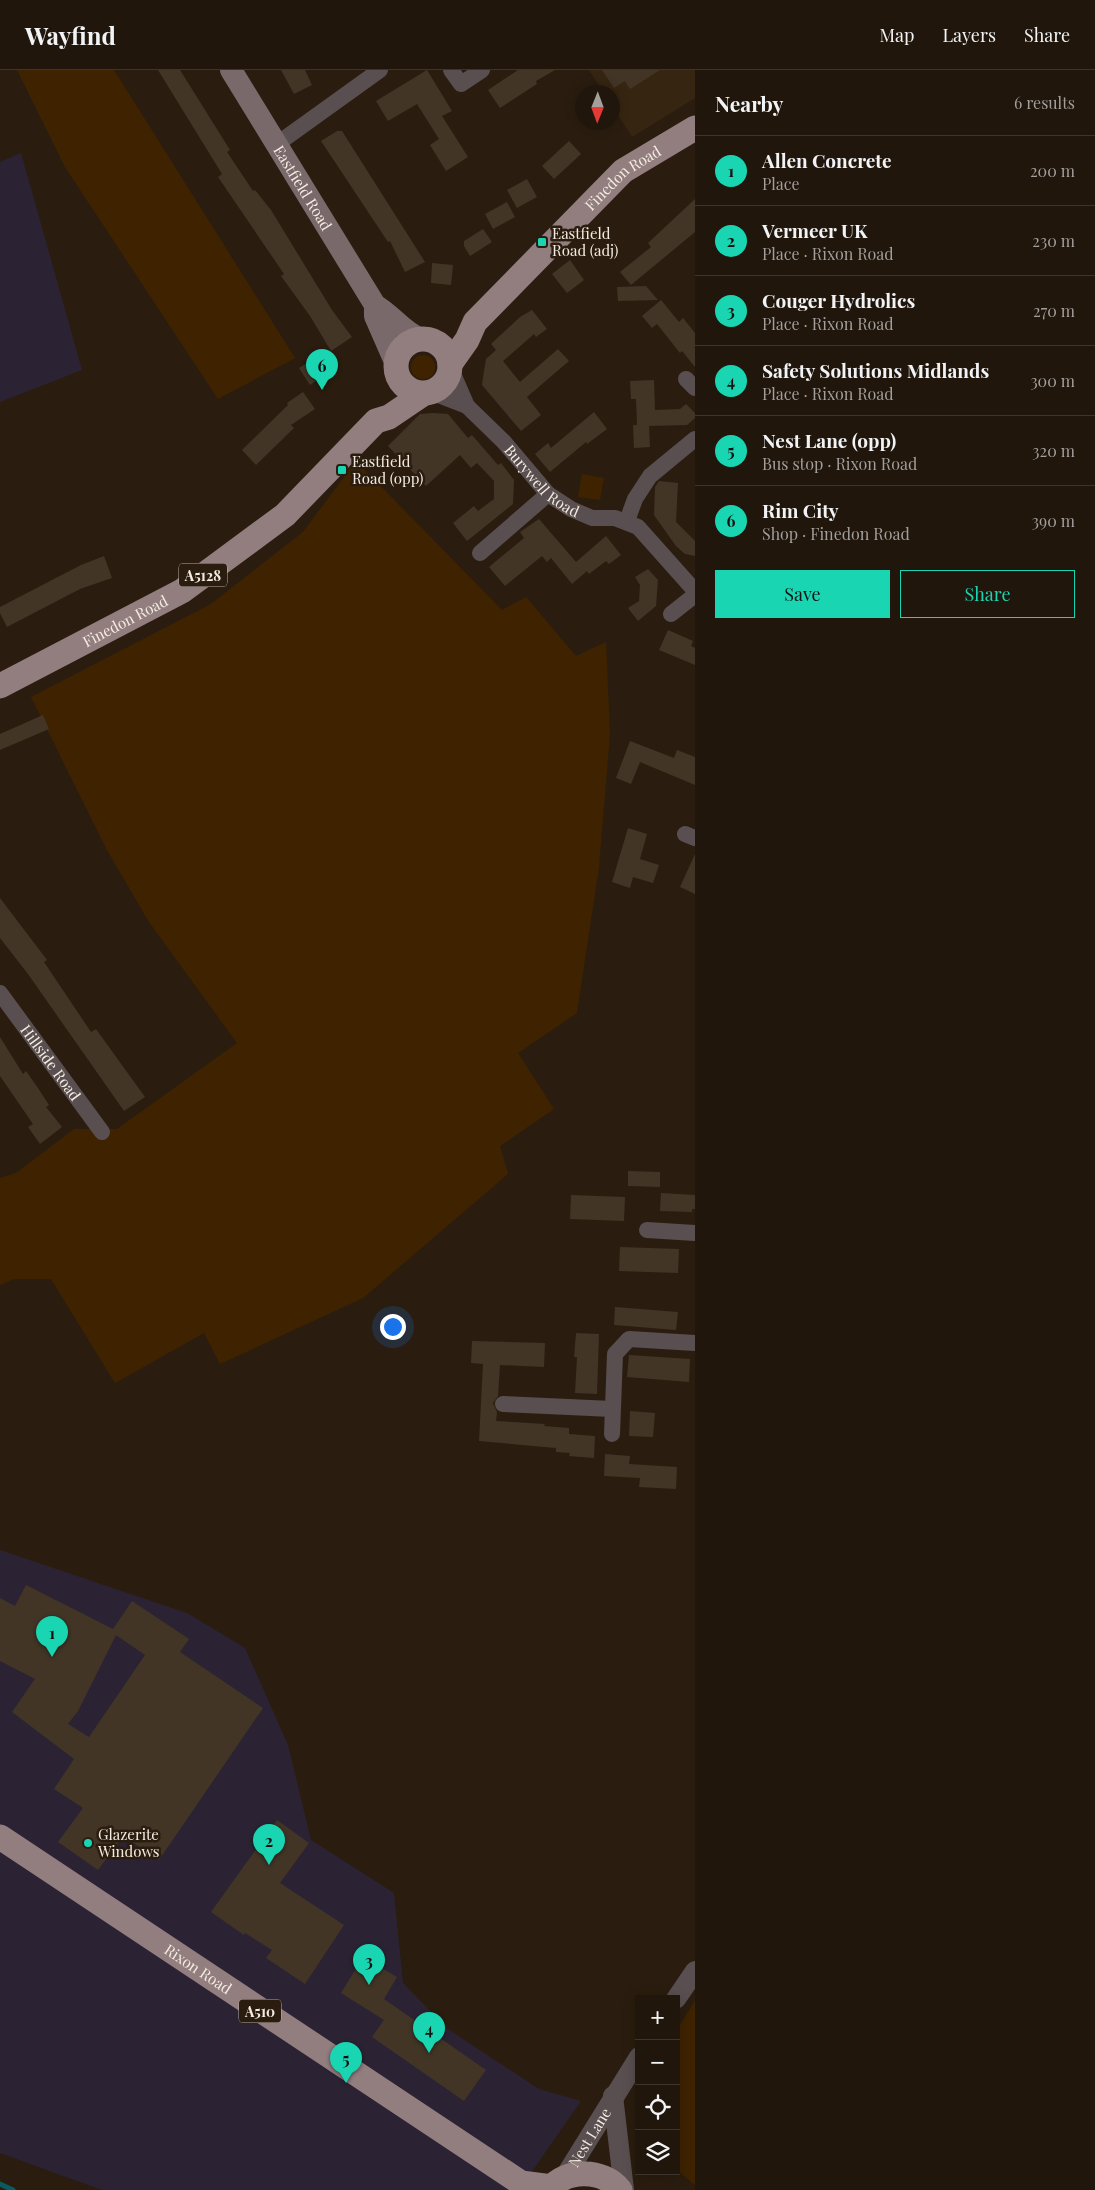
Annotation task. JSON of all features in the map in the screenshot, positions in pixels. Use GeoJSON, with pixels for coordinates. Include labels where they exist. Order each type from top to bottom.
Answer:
{"type":"FeatureCollection","features":[{"type":"Feature","properties":{"kind":"main road","name":"Eastfield Road"},"geometry":{"type":"LineString","coordinates":[[231,70],[375,305],[385,311],[403,329],[425,340]]}},
{"type":"Feature","properties":{"kind":"main road","name":"Finedon Road"},"geometry":{"type":"LineString","coordinates":[[425,340],[452,333],[475,322],[623,171],[695,128]]}},
{"type":"Feature","properties":{"kind":"main road","name":"Eastfield Road"},"geometry":{"type":"LineString","coordinates":[[375,305],[375,316],[396,366]]}},
{"type":"Feature","properties":{"kind":"main road","name":"Finedon Road"},"geometry":{"type":"LineString","coordinates":[[450,365],[467,340],[475,322]]}},
{"type":"Feature","properties":{"kind":"main road"},"geometry":{"type":"LineString","coordinates":[[425,340],[444,349],[450,365],[445,383],[427,393],[408,389],[397,376],[396,366],[401,350],[414,341],[425,340]]}},
{"type":"Feature","properties":{"kind":"main road","name":"Finedon Road"},"geometry":{"type":"LineString","coordinates":[[376,422],[396,366]]}},
{"type":"Feature","properties":{"kind":"main road","name":"Finedon Road"},"geometry":{"type":"LineString","coordinates":[[0,686],[182,591],[285,515],[376,422],[388,417],[427,393]]}},
{"type":"Feature","properties":{"kind":"main road","name":"Rixon Road"},"geometry":{"type":"LineString","coordinates":[[0,1837],[523,2186],[555,2185],[577,2174],[591,2174],[605,2178],[620,2190]]}},
{"type":"Feature","properties":{"kind":"street"},"geometry":{"type":"LineString","coordinates":[[277,144],[380,70]]}},
{"type":"Feature","properties":{"kind":"street"},"geometry":{"type":"LineString","coordinates":[[452,70],[461,84],[482,70]]}},
{"type":"Feature","properties":{"kind":"street","name":"Burywell Road"},"geometry":{"type":"LineString","coordinates":[[450,365],[467,406],[504,442],[548,494],[571,509],[592,518],[627,521]]}},
{"type":"Feature","properties":{"kind":"street","name":"Burywell Road"},"geometry":{"type":"LineString","coordinates":[[427,393],[467,406]]}},
{"type":"Feature","properties":{"kind":"street"},"geometry":{"type":"LineString","coordinates":[[695,439],[650,476],[635,500],[627,521],[638,527],[695,590]]}},
{"type":"Feature","properties":{"kind":"street"},"geometry":{"type":"LineString","coordinates":[[480,553],[548,494]]}},
{"type":"Feature","properties":{"kind":"street"},"geometry":{"type":"LineString","coordinates":[[671,614],[695,595]]}},
{"type":"Feature","properties":{"kind":"street","name":"Hillside Road"},"geometry":{"type":"LineString","coordinates":[[0,993],[102,1132]]}},
{"type":"Feature","properties":{"kind":"street"},"geometry":{"type":"LineString","coordinates":[[648,1230],[695,1233]]}},
{"type":"Feature","properties":{"kind":"street"},"geometry":{"type":"LineString","coordinates":[[612,1434],[615,1354],[628,1339],[695,1344]]}},
{"type":"Feature","properties":{"kind":"street"},"geometry":{"type":"LineString","coordinates":[[503,1404],[612,1409]]}},
{"type":"Feature","properties":{"kind":"street"},"geometry":{"type":"LineString","coordinates":[[679,1995],[695,1971]]}},
{"type":"Feature","properties":{"kind":"street","name":"Nest Lane"},"geometry":{"type":"LineString","coordinates":[[555,2185],[635,2062]]}},
{"type":"Feature","properties":{"kind":"street","name":"Nest Lane"},"geometry":{"type":"LineString","coordinates":[[613,2096],[624,2190]]}},
{"type":"Feature","properties":{"kind":"shaded area"},"geometry":{"type":"Polygon","coordinates":[[[17,70],[114,70],[295,358],[218,399],[65,167],[17,70]]]}},
{"type":"Feature","properties":{"kind":"shaded area"},"geometry":{"type":"Polygon","coordinates":[[[589,70],[695,70],[695,98],[632,137],[620,118],[620,85],[599,85],[589,70]]]}},
{"type":"Feature","properties":{"kind":"shaded area"},"geometry":{"type":"Polygon","coordinates":[[[21,153],[82,370],[0,402],[0,162],[21,153]]]}},
{"type":"Feature","properties":{"kind":"shaded area"},"geometry":{"type":"Polygon","coordinates":[[[423,355],[432,358],[435,367],[432,376],[423,379],[414,376],[411,367],[414,358],[423,355]]]}},
{"type":"Feature","properties":{"kind":"shaded area"},"geometry":{"type":"Polygon","coordinates":[[[356,461],[502,610],[526,597],[576,656],[606,642],[610,735],[599,867],[577,1013],[518,1053],[554,1109],[500,1146],[508,1174],[363,1298],[220,1364],[204,1333],[115,1383],[51,1279],[14,1279],[0,1285],[0,1178],[16,1173],[74,1129],[117,1129],[237,1043],[149,922],[107,850],[31,697],[211,604],[303,532],[356,461]]]}},
{"type":"Feature","properties":{"kind":"shaded area"},"geometry":{"type":"Polygon","coordinates":[[[582,474],[604,478],[600,500],[578,497],[582,474]]]}},
{"type":"Feature","properties":{"kind":"shaded area"},"geometry":{"type":"Polygon","coordinates":[[[0,1550],[187,1613],[245,1648],[288,1745],[311,1840],[394,1893],[403,1983],[448,2029],[539,2089],[581,2101],[519,2190],[102,2190],[0,2153],[0,1550]]]}},
{"type":"Feature","properties":{"kind":"shaded area"},"geometry":{"type":"Polygon","coordinates":[[[695,2001],[695,2185],[680,2172],[680,2025],[695,2001]]]}},
{"type":"Feature","properties":{"kind":"building"},"geometry":{"type":"Polygon","coordinates":[[[158,70],[180,70],[230,150],[227,152],[253,191],[255,190],[271,210],[332,310],[352,337],[331,351],[310,316],[281,276],[284,274],[218,177],[222,174],[158,70]]]}},
{"type":"Feature","properties":{"kind":"building"},"geometry":{"type":"Polygon","coordinates":[[[281,70],[305,70],[312,85],[294,94],[281,70]]]}},
{"type":"Feature","properties":{"kind":"building"},"geometry":{"type":"Polygon","coordinates":[[[427,70],[452,111],[442,116],[468,157],[446,171],[430,145],[439,139],[417,104],[388,121],[376,101],[427,70]]]}},
{"type":"Feature","properties":{"kind":"building"},"geometry":{"type":"Polygon","coordinates":[[[518,70],[555,70],[536,81],[537,84],[500,108],[488,90],[518,70]]]}},
{"type":"Feature","properties":{"kind":"building"},"geometry":{"type":"Polygon","coordinates":[[[602,70],[660,70],[630,89],[625,81],[619,85],[612,85],[602,70]]]}},
{"type":"Feature","properties":{"kind":"building"},"geometry":{"type":"Polygon","coordinates":[[[337,131],[342,131],[425,262],[405,272],[390,241],[388,242],[321,141],[337,131]]]}},
{"type":"Feature","properties":{"kind":"building"},"geometry":{"type":"Polygon","coordinates":[[[569,141],[581,154],[554,179],[542,166],[569,141]]]}},
{"type":"Feature","properties":{"kind":"building"},"geometry":{"type":"Polygon","coordinates":[[[527,179],[537,197],[517,208],[507,190],[527,179]]]}},
{"type":"Feature","properties":{"kind":"building"},"geometry":{"type":"Polygon","coordinates":[[[695,199],[695,232],[631,285],[620,272],[651,247],[648,243],[695,199]]]}},
{"type":"Feature","properties":{"kind":"building"},"geometry":{"type":"Polygon","coordinates":[[[507,202],[515,217],[493,229],[485,214],[507,202]]]}},
{"type":"Feature","properties":{"kind":"building"},"geometry":{"type":"Polygon","coordinates":[[[483,229],[492,242],[470,256],[464,246],[464,241],[483,229]]]}},
{"type":"Feature","properties":{"kind":"building"},"geometry":{"type":"Polygon","coordinates":[[[570,260],[584,280],[567,293],[552,274],[570,260]]]}},
{"type":"Feature","properties":{"kind":"building"},"geometry":{"type":"Polygon","coordinates":[[[432,263],[453,265],[451,285],[431,283],[432,263]]]}},
{"type":"Feature","properties":{"kind":"building"},"geometry":{"type":"Polygon","coordinates":[[[646,286],[658,300],[618,301],[617,287],[646,286]]]}},
{"type":"Feature","properties":{"kind":"building"},"geometry":{"type":"Polygon","coordinates":[[[661,300],[679,322],[683,318],[695,333],[695,367],[682,351],[680,353],[657,324],[652,328],[642,316],[661,300]]]}},
{"type":"Feature","properties":{"kind":"building"},"geometry":{"type":"Polygon","coordinates":[[[532,310],[547,329],[536,337],[534,334],[503,361],[520,382],[558,349],[569,361],[527,397],[541,415],[521,431],[482,385],[486,359],[496,350],[491,344],[520,317],[532,310]]]}},
{"type":"Feature","properties":{"kind":"building"},"geometry":{"type":"Polygon","coordinates":[[[312,360],[323,376],[310,385],[299,368],[312,360]]]}},
{"type":"Feature","properties":{"kind":"building"},"geometry":{"type":"Polygon","coordinates":[[[654,380],[655,410],[680,409],[686,404],[695,413],[695,418],[687,425],[649,426],[650,447],[634,448],[633,425],[637,425],[636,399],[631,399],[630,381],[654,380]]]}},
{"type":"Feature","properties":{"kind":"building"},"geometry":{"type":"Polygon","coordinates":[[[303,392],[315,409],[291,425],[294,428],[256,465],[242,450],[288,405],[287,403],[303,392]]]}},
{"type":"Feature","properties":{"kind":"building"},"geometry":{"type":"Polygon","coordinates":[[[594,412],[607,429],[587,444],[586,442],[550,472],[535,454],[548,443],[551,448],[594,412]]]}},
{"type":"Feature","properties":{"kind":"building"},"geometry":{"type":"Polygon","coordinates":[[[420,414],[448,414],[468,438],[472,435],[498,465],[501,463],[514,480],[513,504],[467,541],[453,523],[474,506],[478,511],[494,499],[494,481],[477,463],[471,468],[460,455],[426,486],[388,446],[420,414]]]}},
{"type":"Feature","properties":{"kind":"building"},"geometry":{"type":"Polygon","coordinates":[[[659,481],[678,483],[676,522],[695,541],[695,556],[685,554],[676,546],[654,515],[655,487],[659,481]]]}},
{"type":"Feature","properties":{"kind":"building"},"geometry":{"type":"Polygon","coordinates":[[[539,519],[576,562],[606,536],[621,555],[609,564],[606,561],[589,574],[587,571],[572,584],[551,558],[547,562],[542,556],[505,586],[489,567],[524,538],[520,532],[539,519]]]}},
{"type":"Feature","properties":{"kind":"building"},"geometry":{"type":"Polygon","coordinates":[[[104,556],[112,578],[80,589],[7,627],[0,613],[0,607],[81,565],[104,556]]]}},
{"type":"Feature","properties":{"kind":"building"},"geometry":{"type":"Polygon","coordinates":[[[648,569],[658,580],[656,606],[638,621],[628,608],[639,601],[640,585],[635,577],[648,569]]]}},
{"type":"Feature","properties":{"kind":"building"},"geometry":{"type":"Polygon","coordinates":[[[668,630],[693,641],[691,646],[695,648],[695,665],[659,650],[668,630]]]}},
{"type":"Feature","properties":{"kind":"building"},"geometry":{"type":"Polygon","coordinates":[[[43,715],[49,729],[0,750],[0,734],[43,715]]]}},
{"type":"Feature","properties":{"kind":"building"},"geometry":{"type":"Polygon","coordinates":[[[630,741],[674,758],[677,750],[695,757],[695,785],[640,762],[631,784],[616,778],[630,741]]]}},
{"type":"Feature","properties":{"kind":"building"},"geometry":{"type":"Polygon","coordinates":[[[628,828],[647,834],[640,859],[659,865],[653,883],[633,877],[630,888],[612,882],[628,828]]]}},
{"type":"Feature","properties":{"kind":"building"},"geometry":{"type":"Polygon","coordinates":[[[695,854],[695,894],[680,887],[695,854]]]}},
{"type":"Feature","properties":{"kind":"building"},"geometry":{"type":"Polygon","coordinates":[[[0,898],[47,960],[44,962],[91,1032],[96,1029],[145,1097],[124,1111],[28,974],[0,938],[0,898]]]}},
{"type":"Feature","properties":{"kind":"building"},"geometry":{"type":"Polygon","coordinates":[[[0,1037],[23,1074],[26,1071],[38,1088],[49,1105],[46,1107],[62,1127],[40,1144],[28,1127],[33,1124],[0,1076],[0,1037]]]}},
{"type":"Feature","properties":{"kind":"building"},"geometry":{"type":"Polygon","coordinates":[[[628,1171],[660,1172],[660,1187],[628,1186],[628,1171]]]}},
{"type":"Feature","properties":{"kind":"building"},"geometry":{"type":"Polygon","coordinates":[[[661,1193],[695,1195],[695,1209],[692,1209],[692,1212],[660,1211],[661,1193]]]}},
{"type":"Feature","properties":{"kind":"building"},"geometry":{"type":"Polygon","coordinates":[[[571,1195],[625,1197],[624,1221],[570,1219],[571,1195]]]}},
{"type":"Feature","properties":{"kind":"building"},"geometry":{"type":"Polygon","coordinates":[[[620,1247],[679,1249],[678,1273],[619,1271],[620,1247]]]}},
{"type":"Feature","properties":{"kind":"building"},"geometry":{"type":"Polygon","coordinates":[[[615,1307],[678,1312],[676,1330],[614,1325],[615,1307]]]}},
{"type":"Feature","properties":{"kind":"building"},"geometry":{"type":"Polygon","coordinates":[[[576,1333],[599,1334],[597,1394],[575,1393],[577,1357],[574,1357],[576,1333]]]}},
{"type":"Feature","properties":{"kind":"building"},"geometry":{"type":"Polygon","coordinates":[[[472,1341],[545,1343],[544,1367],[500,1365],[498,1396],[493,1403],[497,1412],[496,1421],[545,1424],[544,1426],[569,1428],[569,1434],[595,1436],[594,1458],[569,1456],[570,1453],[556,1452],[556,1448],[479,1441],[483,1364],[471,1363],[472,1341]]]}},
{"type":"Feature","properties":{"kind":"building"},"geometry":{"type":"Polygon","coordinates":[[[629,1355],[690,1359],[689,1382],[627,1377],[629,1355]]]}},
{"type":"Feature","properties":{"kind":"building"},"geometry":{"type":"Polygon","coordinates":[[[630,1411],[655,1413],[653,1437],[629,1436],[630,1411]]]}},
{"type":"Feature","properties":{"kind":"building"},"geometry":{"type":"Polygon","coordinates":[[[605,1454],[630,1456],[629,1464],[677,1467],[676,1489],[639,1487],[640,1478],[604,1476],[605,1454]]]}},
{"type":"Feature","properties":{"kind":"building"},"geometry":{"type":"Polygon","coordinates":[[[26,1585],[113,1629],[132,1601],[189,1639],[180,1652],[263,1708],[159,1860],[123,1836],[98,1870],[58,1842],[83,1808],[54,1789],[74,1759],[12,1712],[35,1679],[0,1661],[0,1598],[15,1606],[26,1585]],[[116,1635],[78,1711],[68,1724],[89,1737],[145,1655],[116,1635]]]}},
{"type":"Feature","properties":{"kind":"building"},"geometry":{"type":"Polygon","coordinates":[[[277,1820],[309,1843],[280,1883],[344,1925],[305,1984],[266,1958],[272,1950],[245,1933],[244,1935],[211,1912],[277,1820]]]}},
{"type":"Feature","properties":{"kind":"building"},"geometry":{"type":"Polygon","coordinates":[[[363,1957],[397,1977],[384,1999],[486,2070],[464,2101],[372,2037],[384,2020],[341,1993],[363,1957]]]}},
{"type":"Feature","properties":{"kind":"waterway"},"geometry":{"type":"LineString","coordinates":[[0,2184],[13,2190]]}},
{"type":"Feature","properties":{"kind":"place","name":"Eastfield Road (adj)"},"geometry":{"type":"Point","coordinates":[542,242]}},
{"type":"Feature","properties":{"kind":"place","name":"Rim City"},"geometry":{"type":"Point","coordinates":[322,390]}},
{"type":"Feature","properties":{"kind":"place","name":"Eastfield Road (opp)"},"geometry":{"type":"Point","coordinates":[342,470]}},
{"type":"Feature","properties":{"kind":"place","name":"Allen Concrete"},"geometry":{"type":"Point","coordinates":[52,1657]}},
{"type":"Feature","properties":{"kind":"place","name":"Glazerite Windows"},"geometry":{"type":"Point","coordinates":[88,1843]}},
{"type":"Feature","properties":{"kind":"place","name":"Vermeer UK"},"geometry":{"type":"Point","coordinates":[269,1865]}},
{"type":"Feature","properties":{"kind":"place","name":"Couger Hydrolics"},"geometry":{"type":"Point","coordinates":[369,1985]}},
{"type":"Feature","properties":{"kind":"place","name":"Safety Solutions Midlands"},"geometry":{"type":"Point","coordinates":[429,2053]}},
{"type":"Feature","properties":{"kind":"place","name":"Nest Lane (opp)"},"geometry":{"type":"Point","coordinates":[346,2083]}}]}
